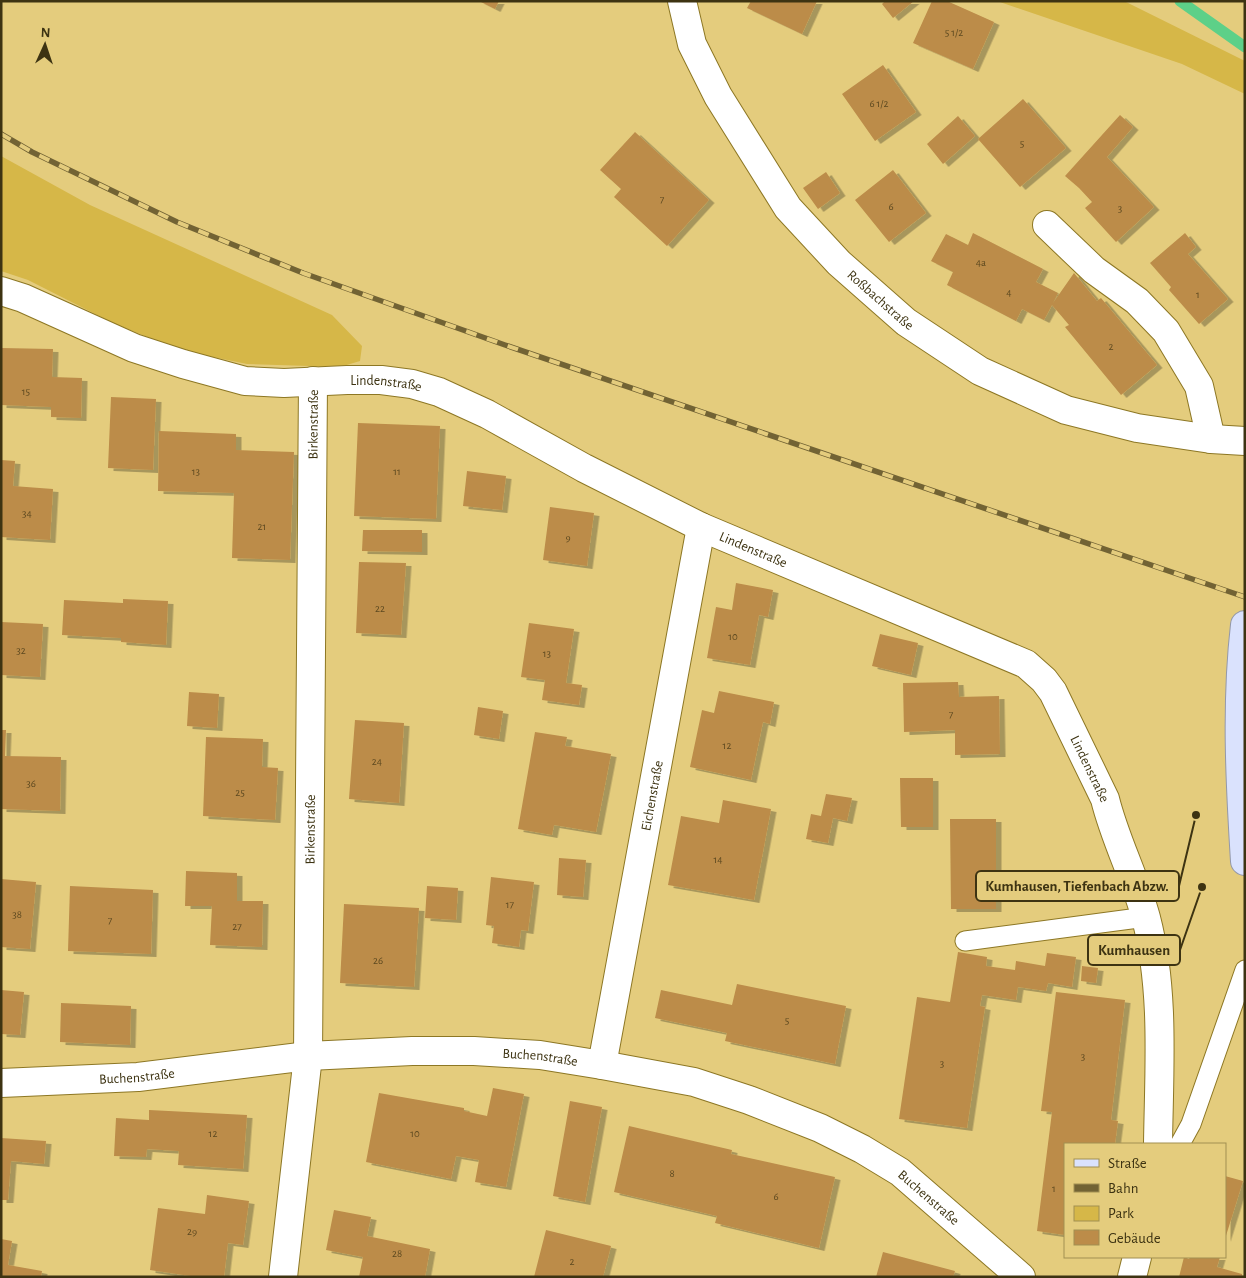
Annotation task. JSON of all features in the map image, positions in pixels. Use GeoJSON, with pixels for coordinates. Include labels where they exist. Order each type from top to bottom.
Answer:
{"type":"FeatureCollection","features":[{"type":"Feature","properties":{"kind":"main road"},"geometry":{"type":"LineString","coordinates":[[1245,625],[1241,663],[1239,742],[1240,797],[1245,861]]}},
{"type":"Feature","properties":{"kind":"street","name":"Roßbachstraße"},"geometry":{"type":"LineString","coordinates":[[682,1],[692,44],[718,96],[788,208],[839,264],[906,322],[980,371],[1066,410],[1137,428],[1211,439],[1245,441]]}},
{"type":"Feature","properties":{"kind":"street"},"geometry":{"type":"LineString","coordinates":[[1047,225],[1094,270],[1137,301],[1166,331],[1199,386],[1211,439]]}},
{"type":"Feature","properties":{"kind":"street","name":"Lindenstraße"},"geometry":{"type":"LineString","coordinates":[[1,291],[22,298],[114,340],[183,364],[246,381],[284,383],[381,380],[412,384],[439,392],[487,414],[584,468],[701,527],[1026,664],[1044,680],[1053,692],[1105,799],[1146,917],[1154,958],[1159,1005],[1158,1143]]}},
{"type":"Feature","properties":{"kind":"street","name":"Birkenstraße"},"geometry":{"type":"LineString","coordinates":[[283,1277],[308,1056],[313,381]]}},
{"type":"Feature","properties":{"kind":"street","name":"Eichenstraße"},"geometry":{"type":"LineString","coordinates":[[602,1065],[701,527]]}},
{"type":"Feature","properties":{"kind":"street","name":"Buchenstraße"},"geometry":{"type":"LineString","coordinates":[[1,1083],[138,1077],[308,1056],[412,1050],[474,1051],[540,1056],[602,1065],[703,1085],[749,1100],[820,1128],[900,1172],[1021,1277]]}},
{"type":"Feature","properties":{"kind":"street"},"geometry":{"type":"LineString","coordinates":[[1132,1277],[1138,1258]]}},
{"type":"Feature","properties":{"kind":"lane"},"geometry":{"type":"LineString","coordinates":[[965,941],[1146,917]]}},
{"type":"Feature","properties":{"kind":"lane"},"geometry":{"type":"LineString","coordinates":[[1181,1143],[1191,1124],[1245,970]]}},
{"type":"Feature","properties":{"kind":"green space"},"geometry":{"type":"Polygon","coordinates":[[[997,1],[1124,1],[1245,61],[1245,94],[1182,64],[997,1]]]}},
{"type":"Feature","properties":{"kind":"green space"},"geometry":{"type":"Polygon","coordinates":[[[1,156],[90,205],[332,315],[362,346],[360,361],[340,367],[247,364],[179,350],[111,322],[28,280],[1,271],[1,156]]]}},
{"type":"Feature","properties":{"kind":"building"},"geometry":{"type":"Polygon","coordinates":[[[479,1],[499,1],[495,9],[479,1]]]}},
{"type":"Feature","properties":{"kind":"building"},"geometry":{"type":"Polygon","coordinates":[[[751,1],[817,1],[802,34],[747,8],[751,1]]]}},
{"type":"Feature","properties":{"kind":"building"},"geometry":{"type":"Polygon","coordinates":[[[885,1],[914,1],[893,18],[882,4],[885,1]]]}},
{"type":"Feature","properties":{"kind":"building"},"geometry":{"type":"Polygon","coordinates":[[[932,1],[947,1],[994,22],[973,69],[913,43],[932,1]]]}},
{"type":"Feature","properties":{"kind":"building"},"geometry":{"type":"Polygon","coordinates":[[[883,65],[916,112],[875,141],[842,94],[883,65]]]}},
{"type":"Feature","properties":{"kind":"building"},"geometry":{"type":"Polygon","coordinates":[[[1023,99],[1066,148],[1020,187],[978,139],[1023,99]]]}},
{"type":"Feature","properties":{"kind":"building"},"geometry":{"type":"Polygon","coordinates":[[[1120,115],[1133,127],[1107,157],[1154,207],[1116,242],[1085,208],[1092,202],[1065,176],[1120,115]]]}},
{"type":"Feature","properties":{"kind":"building"},"geometry":{"type":"Polygon","coordinates":[[[958,116],[975,136],[943,164],[927,144],[958,116]]]}},
{"type":"Feature","properties":{"kind":"building"},"geometry":{"type":"Polygon","coordinates":[[[635,132],[709,200],[667,246],[614,197],[621,189],[600,170],[635,132]]]}},
{"type":"Feature","properties":{"kind":"building"},"geometry":{"type":"Polygon","coordinates":[[[893,170],[926,213],[889,242],[855,200],[893,170]]]}},
{"type":"Feature","properties":{"kind":"building"},"geometry":{"type":"Polygon","coordinates":[[[826,172],[840,193],[818,209],[803,188],[826,172]]]}},
{"type":"Feature","properties":{"kind":"building"},"geometry":{"type":"Polygon","coordinates":[[[973,233],[1043,269],[1036,282],[1058,293],[1053,303],[1074,273],[1097,301],[1101,298],[1157,365],[1121,395],[1065,327],[1069,325],[1052,305],[1044,320],[1022,309],[1016,321],[947,285],[953,272],[931,261],[946,234],[968,245],[973,233]]]}},
{"type":"Feature","properties":{"kind":"building"},"geometry":{"type":"Polygon","coordinates":[[[1185,233],[1196,247],[1188,254],[1228,299],[1199,324],[1169,290],[1171,287],[1150,263],[1185,233]]]}},
{"type":"Feature","properties":{"kind":"building"},"geometry":{"type":"Polygon","coordinates":[[[1,348],[53,349],[52,377],[82,378],[81,418],[51,417],[51,407],[1,405],[1,348]]]}},
{"type":"Feature","properties":{"kind":"building"},"geometry":{"type":"Polygon","coordinates":[[[111,397],[156,399],[153,470],[108,468],[111,397]]]}},
{"type":"Feature","properties":{"kind":"building"},"geometry":{"type":"Polygon","coordinates":[[[358,423],[440,426],[436,519],[354,516],[358,423]]]}},
{"type":"Feature","properties":{"kind":"building"},"geometry":{"type":"Polygon","coordinates":[[[159,431],[236,434],[236,450],[294,452],[290,560],[232,558],[234,493],[158,491],[159,431]]]}},
{"type":"Feature","properties":{"kind":"building"},"geometry":{"type":"Polygon","coordinates":[[[1,460],[15,461],[13,486],[53,489],[50,540],[1,537],[1,460]]]}},
{"type":"Feature","properties":{"kind":"building"},"geometry":{"type":"Polygon","coordinates":[[[467,471],[506,476],[502,510],[463,506],[467,471]]]}},
{"type":"Feature","properties":{"kind":"building"},"geometry":{"type":"Polygon","coordinates":[[[550,507],[594,513],[587,566],[543,560],[550,507]]]}},
{"type":"Feature","properties":{"kind":"building"},"geometry":{"type":"Polygon","coordinates":[[[363,530],[422,530],[422,552],[362,551],[363,530]]]}},
{"type":"Feature","properties":{"kind":"building"},"geometry":{"type":"Polygon","coordinates":[[[359,562],[406,563],[401,635],[356,633],[359,562]]]}},
{"type":"Feature","properties":{"kind":"building"},"geometry":{"type":"Polygon","coordinates":[[[736,583],[773,590],[768,617],[759,615],[750,665],[707,658],[716,607],[732,610],[736,583]]]}},
{"type":"Feature","properties":{"kind":"building"},"geometry":{"type":"Polygon","coordinates":[[[123,599],[168,601],[166,645],[121,642],[121,638],[62,635],[64,600],[123,603],[123,599]]]}},
{"type":"Feature","properties":{"kind":"building"},"geometry":{"type":"Polygon","coordinates":[[[1,622],[43,624],[40,677],[1,675],[1,622]]]}},
{"type":"Feature","properties":{"kind":"building"},"geometry":{"type":"Polygon","coordinates":[[[529,623],[574,629],[566,683],[582,685],[579,705],[542,700],[545,680],[521,677],[529,623]]]}},
{"type":"Feature","properties":{"kind":"building"},"geometry":{"type":"Polygon","coordinates":[[[880,634],[918,643],[911,675],[872,666],[880,634]]]}},
{"type":"Feature","properties":{"kind":"building"},"geometry":{"type":"Polygon","coordinates":[[[958,682],[959,697],[999,696],[1000,754],[955,755],[955,730],[904,732],[903,683],[958,682]]]}},
{"type":"Feature","properties":{"kind":"building"},"geometry":{"type":"Polygon","coordinates":[[[719,691],[774,702],[770,724],[763,722],[751,780],[690,767],[702,710],[714,713],[719,691]]]}},
{"type":"Feature","properties":{"kind":"building"},"geometry":{"type":"Polygon","coordinates":[[[189,692],[219,694],[217,728],[187,726],[189,692]]]}},
{"type":"Feature","properties":{"kind":"building"},"geometry":{"type":"Polygon","coordinates":[[[478,707],[503,711],[499,739],[474,735],[478,707]]]}},
{"type":"Feature","properties":{"kind":"building"},"geometry":{"type":"Polygon","coordinates":[[[355,720],[404,723],[399,803],[349,799],[355,720]]]}},
{"type":"Feature","properties":{"kind":"building"},"geometry":{"type":"Polygon","coordinates":[[[1,730],[6,730],[5,756],[61,757],[60,811],[1,809],[1,730]]]}},
{"type":"Feature","properties":{"kind":"building"},"geometry":{"type":"Polygon","coordinates":[[[535,732],[567,737],[565,746],[611,754],[596,832],[554,825],[552,835],[518,829],[535,732]]]}},
{"type":"Feature","properties":{"kind":"building"},"geometry":{"type":"Polygon","coordinates":[[[206,737],[263,739],[262,767],[278,768],[275,820],[203,816],[206,737]]]}},
{"type":"Feature","properties":{"kind":"building"},"geometry":{"type":"Polygon","coordinates":[[[900,778],[933,778],[933,827],[901,827],[900,778]]]}},
{"type":"Feature","properties":{"kind":"building"},"geometry":{"type":"Polygon","coordinates":[[[826,794],[852,798],[847,821],[833,818],[828,843],[806,839],[811,814],[821,816],[826,794]]]}},
{"type":"Feature","properties":{"kind":"building"},"geometry":{"type":"Polygon","coordinates":[[[723,800],[771,809],[754,900],[668,885],[681,816],[719,823],[723,800]]]}},
{"type":"Feature","properties":{"kind":"building"},"geometry":{"type":"Polygon","coordinates":[[[950,819],[996,819],[996,909],[951,909],[950,819]]]}},
{"type":"Feature","properties":{"kind":"building"},"geometry":{"type":"Polygon","coordinates":[[[559,858],[586,860],[583,897],[557,895],[559,858]]]}},
{"type":"Feature","properties":{"kind":"building"},"geometry":{"type":"Polygon","coordinates":[[[186,871],[237,873],[237,901],[263,901],[262,947],[210,945],[212,906],[185,906],[186,871]]]}},
{"type":"Feature","properties":{"kind":"building"},"geometry":{"type":"Polygon","coordinates":[[[491,877],[534,882],[528,931],[521,930],[519,947],[492,943],[494,926],[486,925],[491,877]]]}},
{"type":"Feature","properties":{"kind":"building"},"geometry":{"type":"Polygon","coordinates":[[[1,879],[36,882],[30,949],[1,947],[1,879]]]}},
{"type":"Feature","properties":{"kind":"building"},"geometry":{"type":"Polygon","coordinates":[[[70,886],[153,890],[151,954],[68,951],[70,886]]]}},
{"type":"Feature","properties":{"kind":"building"},"geometry":{"type":"Polygon","coordinates":[[[427,886],[458,888],[456,920],[425,918],[427,886]]]}},
{"type":"Feature","properties":{"kind":"building"},"geometry":{"type":"Polygon","coordinates":[[[344,904],[419,908],[414,987],[340,983],[344,904]]]}},
{"type":"Feature","properties":{"kind":"building"},"geometry":{"type":"Polygon","coordinates":[[[958,952],[987,957],[986,966],[1015,970],[1016,961],[1045,966],[1047,953],[1076,957],[1072,987],[1048,983],[1046,991],[1018,987],[1016,1000],[982,995],[980,1006],[985,1007],[967,1128],[899,1119],[917,997],[950,1002],[958,952]]]}},
{"type":"Feature","properties":{"kind":"building"},"geometry":{"type":"Polygon","coordinates":[[[1082,966],[1098,968],[1096,983],[1081,981],[1082,966]]]}},
{"type":"Feature","properties":{"kind":"building"},"geometry":{"type":"Polygon","coordinates":[[[737,984],[846,1006],[835,1064],[725,1041],[727,1033],[655,1018],[661,990],[732,1005],[737,984]]]}},
{"type":"Feature","properties":{"kind":"building"},"geometry":{"type":"Polygon","coordinates":[[[1,990],[24,992],[20,1035],[1,1034],[1,990]]]}},
{"type":"Feature","properties":{"kind":"building"},"geometry":{"type":"Polygon","coordinates":[[[1056,992],[1125,1000],[1111,1120],[1118,1121],[1115,1143],[1064,1143],[1064,1235],[1037,1231],[1052,1112],[1041,1111],[1056,992]]]}},
{"type":"Feature","properties":{"kind":"building"},"geometry":{"type":"Polygon","coordinates":[[[61,1003],[131,1006],[130,1045],[60,1042],[61,1003]]]}},
{"type":"Feature","properties":{"kind":"building"},"geometry":{"type":"Polygon","coordinates":[[[493,1088],[524,1094],[506,1187],[475,1182],[479,1160],[456,1156],[451,1179],[366,1162],[379,1093],[464,1108],[464,1111],[487,1116],[493,1088]]]}},
{"type":"Feature","properties":{"kind":"building"},"geometry":{"type":"Polygon","coordinates":[[[570,1101],[602,1107],[585,1202],[553,1196],[570,1101]]]}},
{"type":"Feature","properties":{"kind":"building"},"geometry":{"type":"Polygon","coordinates":[[[149,1110],[247,1115],[243,1169],[178,1165],[179,1151],[147,1149],[146,1157],[114,1156],[116,1118],[149,1120],[149,1110]]]}},
{"type":"Feature","properties":{"kind":"building"},"geometry":{"type":"Polygon","coordinates":[[[629,1126],[732,1150],[731,1154],[835,1177],[819,1248],[715,1223],[717,1216],[614,1192],[629,1126]]]}},
{"type":"Feature","properties":{"kind":"building"},"geometry":{"type":"Polygon","coordinates":[[[1,1138],[46,1141],[44,1164],[11,1161],[8,1200],[1,1200],[1,1138]]]}},
{"type":"Feature","properties":{"kind":"building"},"geometry":{"type":"Polygon","coordinates":[[[1226,1176],[1243,1181],[1226,1236],[1226,1176]]]}},
{"type":"Feature","properties":{"kind":"building"},"geometry":{"type":"Polygon","coordinates":[[[207,1195],[249,1201],[243,1245],[228,1243],[224,1277],[197,1277],[150,1270],[158,1208],[205,1214],[207,1195]]]}},
{"type":"Feature","properties":{"kind":"building"},"geometry":{"type":"Polygon","coordinates":[[[334,1210],[371,1217],[367,1236],[430,1249],[425,1277],[359,1277],[363,1257],[326,1250],[334,1210]]]}},
{"type":"Feature","properties":{"kind":"building"},"geometry":{"type":"Polygon","coordinates":[[[546,1230],[611,1246],[603,1277],[534,1277],[546,1230]]]}},
{"type":"Feature","properties":{"kind":"building"},"geometry":{"type":"Polygon","coordinates":[[[1,1239],[12,1241],[8,1265],[42,1271],[41,1277],[1,1277],[1,1239]]]}},
{"type":"Feature","properties":{"kind":"building"},"geometry":{"type":"Polygon","coordinates":[[[883,1252],[955,1271],[953,1277],[876,1277],[883,1252]]]}},
{"type":"Feature","properties":{"kind":"building"},"geometry":{"type":"Polygon","coordinates":[[[1184,1258],[1220,1258],[1217,1267],[1242,1274],[1242,1277],[1179,1277],[1184,1258]]]}},
{"type":"Feature","properties":{"kind":"waterway"},"geometry":{"type":"LineString","coordinates":[[1180,1],[1245,47]]}},
{"type":"Feature","properties":{"kind":"railway"},"geometry":{"type":"LineString","coordinates":[[1,134],[32,152],[177,222],[303,273],[505,345],[1245,597]]}},
{"type":"Feature","properties":{"kind":"place","name":"Kumhausen, Tiefenbach Abzw."},"geometry":{"type":"Point","coordinates":[1196,815]}},
{"type":"Feature","properties":{"kind":"place","name":"Kumhausen"},"geometry":{"type":"Point","coordinates":[1202,887]}}]}
